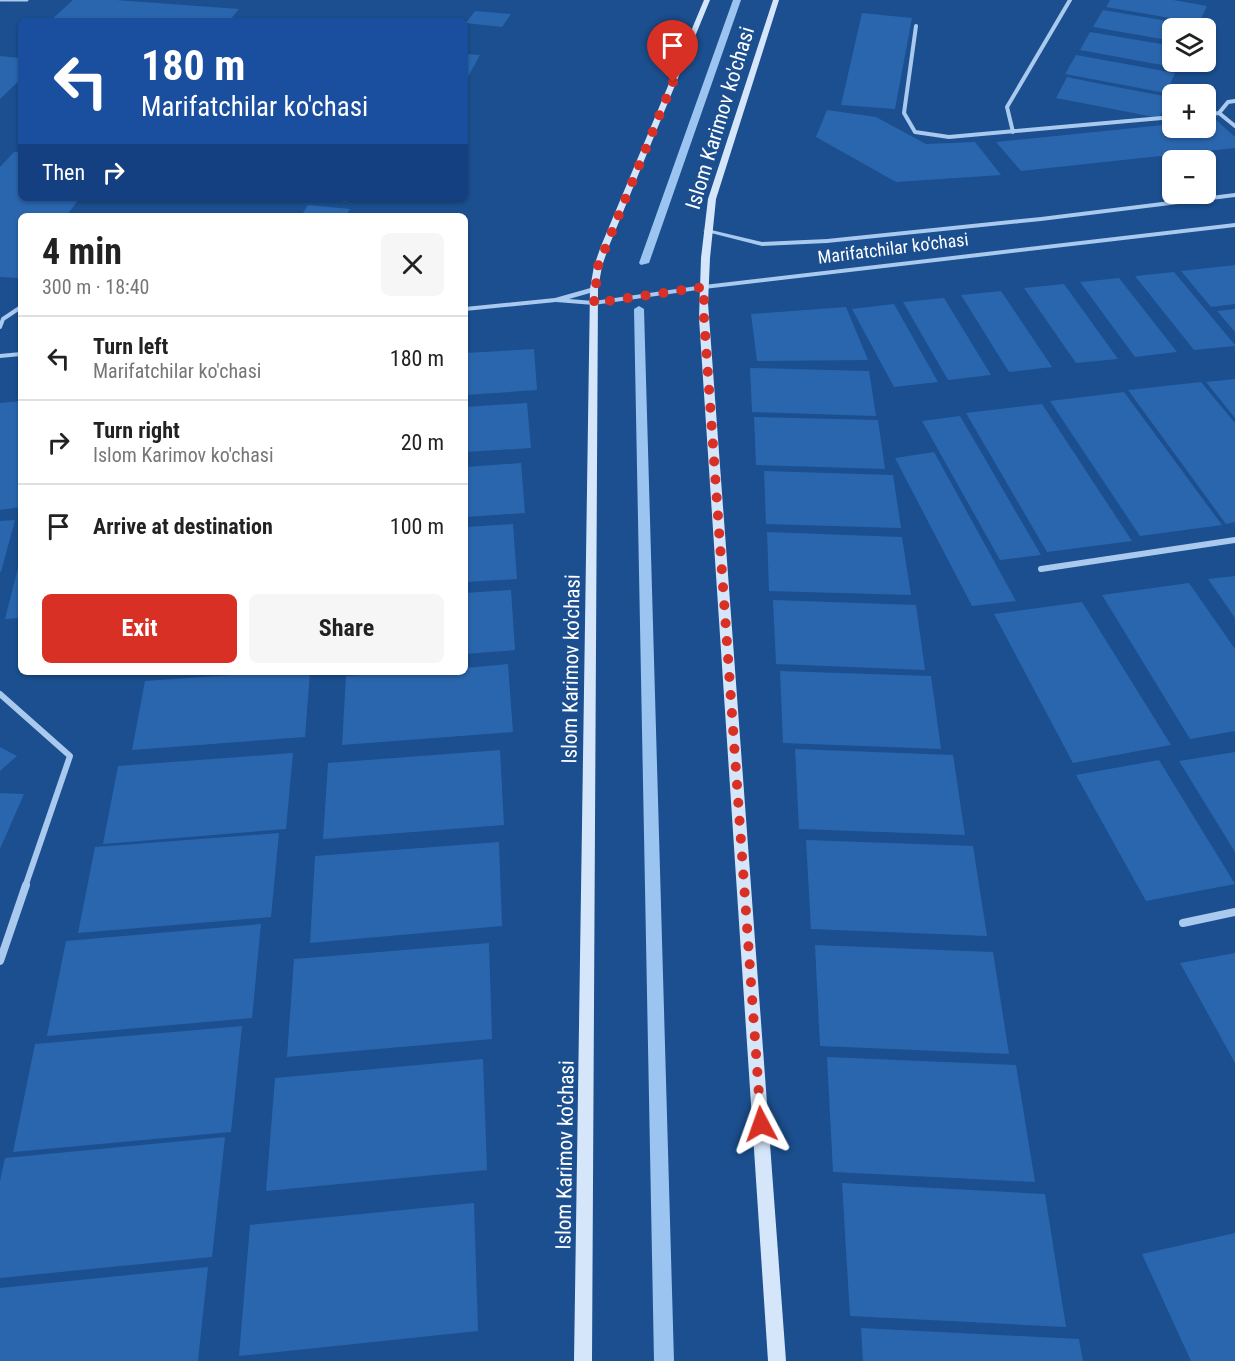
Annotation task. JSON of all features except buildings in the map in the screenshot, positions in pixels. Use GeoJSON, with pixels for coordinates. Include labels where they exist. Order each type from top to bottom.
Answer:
{"type":"FeatureCollection","features":[{"type":"Feature","properties":{"kind":"main road","name":"Islom Karimov ko'chasi"},"geometry":{"type":"LineString","coordinates":[[582,1361],[594,289],[598,266],[605,246],[707,0]]}},
{"type":"Feature","properties":{"kind":"main road","name":"Islom Karimov ko'chasi"},"geometry":{"type":"LineString","coordinates":[[776,0],[712,199],[707,231],[704,318],[777,1361]]}},
{"type":"Feature","properties":{"kind":"street"},"geometry":{"type":"LineString","coordinates":[[1014,132],[1007,107],[1070,0]]}},
{"type":"Feature","properties":{"kind":"street"},"geometry":{"type":"LineString","coordinates":[[916,26],[904,113],[915,132],[949,137],[1162,118]]}},
{"type":"Feature","properties":{"kind":"street"},"geometry":{"type":"LineString","coordinates":[[1219,113],[1228,102],[1235,101]]}},
{"type":"Feature","properties":{"kind":"street"},"geometry":{"type":"LineString","coordinates":[[1216,113],[1219,113],[1235,126]]}},
{"type":"Feature","properties":{"kind":"street","name":"Marifatchilar ko'chasi"},"geometry":{"type":"LineString","coordinates":[[707,231],[762,244],[827,241],[1041,219],[1235,195]]}},
{"type":"Feature","properties":{"kind":"street","name":"Marifatchilar ko'chasi"},"geometry":{"type":"LineString","coordinates":[[468,309],[556,300],[594,303],[704,287],[1235,225]]}},
{"type":"Feature","properties":{"kind":"street","name":"Marifatchilar ko'chasi"},"geometry":{"type":"LineString","coordinates":[[556,300],[594,289]]}},
{"type":"Feature","properties":{"kind":"street"},"geometry":{"type":"LineString","coordinates":[[0,356],[18,354]]}},
{"type":"Feature","properties":{"kind":"street"},"geometry":{"type":"LineString","coordinates":[[1041,569],[1235,540]]}},
{"type":"Feature","properties":{"kind":"street"},"geometry":{"type":"LineString","coordinates":[[0,694],[70,756],[0,961]]}},
{"type":"Feature","properties":{"kind":"street"},"geometry":{"type":"LineString","coordinates":[[1183,923],[1235,912]]}},
{"type":"Feature","properties":{"kind":"lane"},"geometry":{"type":"LineString","coordinates":[[1,0],[27,0]]}},
{"type":"Feature","properties":{"kind":"lane"},"geometry":{"type":"LineString","coordinates":[[0,327],[3,319],[18,309]]}},
{"type":"Feature","properties":{"kind":"waterway"},"geometry":{"type":"LineString","coordinates":[[644,263],[737,0]]}},
{"type":"Feature","properties":{"kind":"waterway"},"geometry":{"type":"LineString","coordinates":[[639,309],[664,1361]]}},
{"type":"Feature","properties":{"kind":"route"},"geometry":{"type":"LineString","coordinates":[[673,82],[605,246],[598,266],[594,303],[704,287],[704,318],[761,1124]]}}]}
